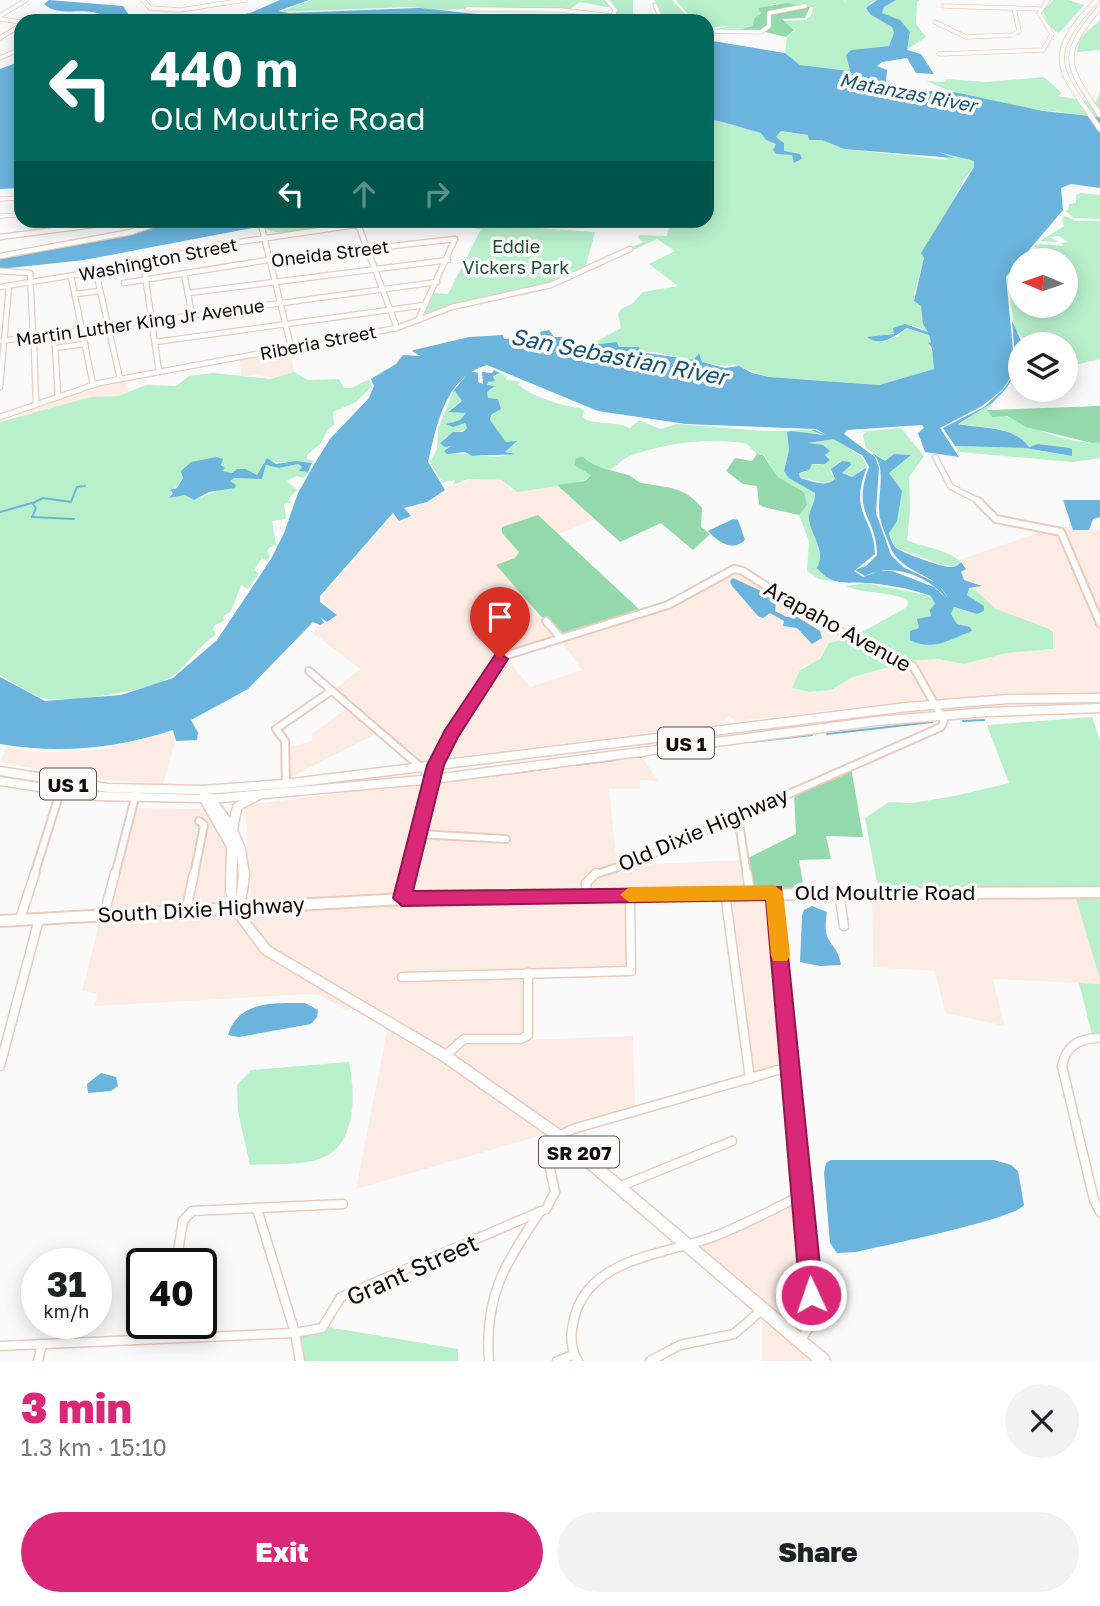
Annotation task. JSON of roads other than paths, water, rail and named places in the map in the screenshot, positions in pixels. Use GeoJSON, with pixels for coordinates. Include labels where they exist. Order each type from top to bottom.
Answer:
{"type":"FeatureCollection","features":[{"type":"Feature","properties":{"kind":"highway","name":"US 1"},"geometry":{"type":"LineString","coordinates":[[0,771],[61,787]]}},
{"type":"Feature","properties":{"kind":"highway","name":"US 1"},"geometry":{"type":"LineString","coordinates":[[0,781],[136,794],[206,796]]}},
{"type":"Feature","properties":{"kind":"highway"},"geometry":{"type":"LineString","coordinates":[[206,796],[233,828],[245,860],[239,908]]}},
{"type":"Feature","properties":{"kind":"highway","name":"SR 207"},"geometry":{"type":"LineString","coordinates":[[206,796],[232,847],[231,892],[247,929],[266,950],[445,1056],[559,1136],[688,1243],[823,1361]]}},
{"type":"Feature","properties":{"kind":"highway"},"geometry":{"type":"LineString","coordinates":[[233,828],[237,807],[257,796]]}},
{"type":"Feature","properties":{"kind":"main road"},"geometry":{"type":"LineString","coordinates":[[1098,0],[1069,31],[1061,45],[1061,62],[1069,80],[1100,129]]}},
{"type":"Feature","properties":{"kind":"main road"},"geometry":{"type":"LineString","coordinates":[[1100,7],[1070,44],[1070,64],[1100,115]]}},
{"type":"Feature","properties":{"kind":"main road"},"geometry":{"type":"LineString","coordinates":[[941,714],[947,707],[958,705],[1100,702]]}},
{"type":"Feature","properties":{"kind":"main road","name":"US 1"},"geometry":{"type":"LineString","coordinates":[[435,765],[936,704],[1100,702]]}},
{"type":"Feature","properties":{"kind":"main road","name":"US 1"},"geometry":{"type":"LineString","coordinates":[[206,796],[257,796],[347,787],[427,771],[625,751],[731,728],[1054,708],[1100,702]]}},
{"type":"Feature","properties":{"kind":"main road"},"geometry":{"type":"LineString","coordinates":[[731,728],[736,723],[816,714],[831,716]]}},
{"type":"Feature","properties":{"kind":"main road"},"geometry":{"type":"LineString","coordinates":[[625,751],[629,744],[689,734]]}},
{"type":"Feature","properties":{"kind":"main road"},"geometry":{"type":"LineString","coordinates":[[440,755],[447,760],[544,748],[562,749]]}},
{"type":"Feature","properties":{"kind":"main road"},"geometry":{"type":"LineString","coordinates":[[427,771],[532,753]]}},
{"type":"Feature","properties":{"kind":"main road"},"geometry":{"type":"LineString","coordinates":[[427,771],[435,765]]}},
{"type":"Feature","properties":{"kind":"main road"},"geometry":{"type":"LineString","coordinates":[[347,787],[350,779],[399,770]]}},
{"type":"Feature","properties":{"kind":"main road","name":"US 1"},"geometry":{"type":"LineString","coordinates":[[206,796],[399,770],[427,771]]}},
{"type":"Feature","properties":{"kind":"main road","name":"Old Moultrie Road"},"geometry":{"type":"LineString","coordinates":[[587,895],[1100,892]]}},
{"type":"Feature","properties":{"kind":"main road"},"geometry":{"type":"LineString","coordinates":[[402,898],[587,895]]}},
{"type":"Feature","properties":{"kind":"main road","name":"South Dixie Highway"},"geometry":{"type":"LineString","coordinates":[[0,921],[402,898]]}},
{"type":"Feature","properties":{"kind":"street"},"geometry":{"type":"LineString","coordinates":[[0,17],[26,0]]}},
{"type":"Feature","properties":{"kind":"street"},"geometry":{"type":"LineString","coordinates":[[143,0],[150,8],[165,11],[245,0]]}},
{"type":"Feature","properties":{"kind":"street"},"geometry":{"type":"LineString","coordinates":[[1001,8],[1004,0]]}},
{"type":"Feature","properties":{"kind":"street"},"geometry":{"type":"LineString","coordinates":[[939,54],[1043,50],[1052,32],[1040,16],[1040,9],[1048,0]]}},
{"type":"Feature","properties":{"kind":"street"},"geometry":{"type":"LineString","coordinates":[[655,5],[659,14]]}},
{"type":"Feature","properties":{"kind":"street"},"geometry":{"type":"LineString","coordinates":[[714,31],[761,33],[770,24],[768,14],[805,6]]}},
{"type":"Feature","properties":{"kind":"street"},"geometry":{"type":"LineString","coordinates":[[944,6],[1040,9]]}},
{"type":"Feature","properties":{"kind":"street"},"geometry":{"type":"LineString","coordinates":[[935,22],[966,37],[1013,35],[1019,31],[1014,8]]}},
{"type":"Feature","properties":{"kind":"street"},"geometry":{"type":"LineString","coordinates":[[467,9],[560,10],[595,14]]}},
{"type":"Feature","properties":{"kind":"street"},"geometry":{"type":"LineString","coordinates":[[0,237],[69,228]]}},
{"type":"Feature","properties":{"kind":"street"},"geometry":{"type":"LineString","coordinates":[[0,256],[143,228]]}},
{"type":"Feature","properties":{"kind":"street"},"geometry":{"type":"LineString","coordinates":[[261,228],[291,347]]}},
{"type":"Feature","properties":{"kind":"street","name":"Washington Street"},"geometry":{"type":"LineString","coordinates":[[0,286],[96,272],[264,238],[342,228]]}},
{"type":"Feature","properties":{"kind":"street","name":"Washington Street"},"geometry":{"type":"LineString","coordinates":[[358,228],[367,249]]}},
{"type":"Feature","properties":{"kind":"street","name":"Oneida Street"},"geometry":{"type":"LineString","coordinates":[[124,283],[268,260],[453,239],[456,241],[448,260]]}},
{"type":"Feature","properties":{"kind":"street"},"geometry":{"type":"LineString","coordinates":[[367,249],[397,328]]}},
{"type":"Feature","properties":{"kind":"street","name":"Riberia Street"},"geometry":{"type":"LineString","coordinates":[[0,416],[93,385],[120,379],[397,328],[452,307],[543,288],[580,274],[630,249]]}},
{"type":"Feature","properties":{"kind":"street"},"geometry":{"type":"LineString","coordinates":[[188,293],[448,260]]}},
{"type":"Feature","properties":{"kind":"street"},"geometry":{"type":"LineString","coordinates":[[418,320],[448,260]]}},
{"type":"Feature","properties":{"kind":"street"},"geometry":{"type":"LineString","coordinates":[[143,261],[159,372]]}},
{"type":"Feature","properties":{"kind":"street"},"geometry":{"type":"LineString","coordinates":[[0,271],[28,271],[33,336]]}},
{"type":"Feature","properties":{"kind":"street"},"geometry":{"type":"LineString","coordinates":[[96,272],[120,379]]}},
{"type":"Feature","properties":{"kind":"street"},"geometry":{"type":"LineString","coordinates":[[184,273],[192,315]]}},
{"type":"Feature","properties":{"kind":"street"},"geometry":{"type":"LineString","coordinates":[[71,276],[93,385]]}},
{"type":"Feature","properties":{"kind":"street","name":"Martin Luther King Jr Avenue"},"geometry":{"type":"LineString","coordinates":[[2,340],[437,282]]}},
{"type":"Feature","properties":{"kind":"street"},"geometry":{"type":"LineString","coordinates":[[0,387],[2,327],[9,286]]}},
{"type":"Feature","properties":{"kind":"street"},"geometry":{"type":"LineString","coordinates":[[75,294],[100,291]]}},
{"type":"Feature","properties":{"kind":"street"},"geometry":{"type":"LineString","coordinates":[[0,301],[7,300]]}},
{"type":"Feature","properties":{"kind":"street"},"geometry":{"type":"LineString","coordinates":[[155,342],[425,305]]}},
{"type":"Feature","properties":{"kind":"street"},"geometry":{"type":"LineString","coordinates":[[36,404],[34,345],[43,335],[53,339],[58,397]]}},
{"type":"Feature","properties":{"kind":"street"},"geometry":{"type":"LineString","coordinates":[[55,348],[85,344]]}},
{"type":"Feature","properties":{"kind":"street"},"geometry":{"type":"LineString","coordinates":[[935,457],[951,486],[981,502],[996,519],[1061,532],[1100,623]]}},
{"type":"Feature","properties":{"kind":"street","name":"Arapaho Avenue"},"geometry":{"type":"LineString","coordinates":[[435,765],[501,657],[668,605],[730,569],[737,569],[841,633],[909,663],[922,677],[936,704]]}},
{"type":"Feature","properties":{"kind":"street"},"geometry":{"type":"LineString","coordinates":[[546,621],[560,637]]}},
{"type":"Feature","properties":{"kind":"street"},"geometry":{"type":"LineString","coordinates":[[309,671],[427,771],[418,834],[402,898]]}},
{"type":"Feature","properties":{"kind":"street"},"geometry":{"type":"LineString","coordinates":[[286,784],[285,741],[276,729],[331,691]]}},
{"type":"Feature","properties":{"kind":"street"},"geometry":{"type":"LineString","coordinates":[[936,704],[941,714]]}},
{"type":"Feature","properties":{"kind":"street","name":"Old Dixie Highway"},"geometry":{"type":"LineString","coordinates":[[587,895],[586,883],[595,873],[641,859],[888,748],[937,730],[945,723],[941,714]]}},
{"type":"Feature","properties":{"kind":"street"},"geometry":{"type":"LineString","coordinates":[[343,777],[347,787]]}},
{"type":"Feature","properties":{"kind":"street"},"geometry":{"type":"LineString","coordinates":[[20,919],[61,787]]}},
{"type":"Feature","properties":{"kind":"street"},"geometry":{"type":"LineString","coordinates":[[104,915],[136,794]]}},
{"type":"Feature","properties":{"kind":"street"},"geometry":{"type":"LineString","coordinates":[[735,817],[750,892]]}},
{"type":"Feature","properties":{"kind":"street"},"geometry":{"type":"LineString","coordinates":[[186,911],[204,825],[199,821]]}},
{"type":"Feature","properties":{"kind":"street"},"geometry":{"type":"LineString","coordinates":[[418,834],[506,839]]}},
{"type":"Feature","properties":{"kind":"street"},"geometry":{"type":"LineString","coordinates":[[774,892],[792,1066],[812,1317],[800,1342]]}},
{"type":"Feature","properties":{"kind":"street"},"geometry":{"type":"LineString","coordinates":[[839,892],[844,926]]}},
{"type":"Feature","properties":{"kind":"street"},"geometry":{"type":"LineString","coordinates":[[725,893],[750,1079]]}},
{"type":"Feature","properties":{"kind":"street"},"geometry":{"type":"LineString","coordinates":[[402,977],[631,971],[630,895]]}},
{"type":"Feature","properties":{"kind":"street"},"geometry":{"type":"LineString","coordinates":[[0,1066],[4,1036],[39,919]]}},
{"type":"Feature","properties":{"kind":"street"},"geometry":{"type":"LineString","coordinates":[[445,1056],[464,1039],[525,1037],[530,1029],[528,973]]}},
{"type":"Feature","properties":{"kind":"street"},"geometry":{"type":"LineString","coordinates":[[1097,1038],[1073,1043],[1064,1055],[1062,1066],[1094,1200],[1100,1212]]}},
{"type":"Feature","properties":{"kind":"street"},"geometry":{"type":"LineString","coordinates":[[489,1361],[486,1341],[492,1295],[503,1265],[539,1214],[553,1200],[555,1192],[547,1154],[559,1136],[592,1122],[792,1066]]}},
{"type":"Feature","properties":{"kind":"street"},"geometry":{"type":"LineString","coordinates":[[621,1186],[733,1141]]}},
{"type":"Feature","properties":{"kind":"street"},"geometry":{"type":"LineString","coordinates":[[557,1361],[576,1358],[569,1332],[589,1286],[610,1272],[751,1221],[803,1195]]}},
{"type":"Feature","properties":{"kind":"street"},"geometry":{"type":"LineString","coordinates":[[179,1248],[186,1217],[192,1211],[343,1204]]}},
{"type":"Feature","properties":{"kind":"street"},"geometry":{"type":"LineString","coordinates":[[257,1209],[295,1333],[300,1361]]}},
{"type":"Feature","properties":{"kind":"street","name":"Grant Street"},"geometry":{"type":"LineString","coordinates":[[217,1337],[295,1333],[322,1328],[341,1297],[539,1214]]}},
{"type":"Feature","properties":{"kind":"street"},"geometry":{"type":"LineString","coordinates":[[650,1361],[680,1345],[734,1334],[763,1309]]}},
{"type":"Feature","properties":{"kind":"street","name":"Grant Street"},"geometry":{"type":"LineString","coordinates":[[0,1346],[165,1339]]}},
{"type":"Feature","properties":{"kind":"street"},"geometry":{"type":"LineString","coordinates":[[38,1361],[42,1344]]}},
{"type":"Feature","properties":{"kind":"water"},"geometry":{"type":"Polygon","coordinates":[[[49,0],[123,6],[128,14],[59,11],[44,4],[49,0]]]}},
{"type":"Feature","properties":{"kind":"water"},"geometry":{"type":"Polygon","coordinates":[[[280,0],[309,0],[278,11],[289,13],[419,8],[478,14],[245,14],[280,0]]]}},
{"type":"Feature","properties":{"kind":"water"},"geometry":{"type":"Polygon","coordinates":[[[877,0],[896,0],[884,7],[882,13],[900,20],[910,32],[907,50],[921,54],[934,74],[916,73],[907,58],[882,62],[877,66],[887,70],[886,82],[924,91],[954,92],[1043,111],[1100,117],[1100,188],[1071,184],[1061,188],[1063,210],[1031,248],[1008,248],[1006,277],[1011,332],[1008,332],[1008,381],[1002,390],[982,406],[940,428],[959,457],[925,452],[918,433],[924,428],[922,425],[847,430],[844,434],[875,457],[879,468],[876,513],[891,555],[903,567],[934,582],[910,568],[895,555],[879,514],[881,472],[877,458],[872,453],[885,461],[894,454],[911,455],[889,473],[902,491],[897,521],[889,533],[893,545],[906,553],[947,567],[957,566],[961,562],[966,569],[961,572],[964,580],[982,586],[969,588],[967,595],[984,606],[984,611],[977,614],[954,607],[951,614],[957,624],[970,627],[972,631],[934,645],[910,640],[910,631],[919,628],[917,619],[931,616],[930,610],[935,604],[931,596],[890,586],[840,582],[828,578],[817,568],[819,550],[809,520],[815,493],[789,478],[784,471],[789,450],[787,432],[824,435],[811,430],[828,436],[816,429],[686,424],[598,411],[487,365],[473,371],[452,391],[435,432],[428,462],[445,490],[427,502],[404,508],[411,516],[399,521],[393,513],[320,596],[320,602],[337,615],[327,622],[321,618],[324,623],[320,625],[313,622],[248,689],[191,720],[198,733],[197,740],[176,741],[173,730],[130,742],[87,748],[44,749],[0,744],[0,677],[45,701],[121,695],[173,678],[217,640],[271,559],[284,533],[298,493],[330,439],[369,398],[374,386],[371,379],[396,364],[403,355],[420,356],[412,351],[414,350],[469,337],[503,335],[504,339],[541,336],[540,332],[549,330],[554,337],[565,337],[568,342],[592,345],[617,342],[619,347],[639,347],[640,352],[694,360],[699,353],[702,362],[725,368],[739,366],[769,377],[879,385],[934,369],[932,348],[928,343],[931,342],[929,335],[907,328],[883,341],[867,337],[894,334],[893,328],[905,324],[928,332],[923,324],[921,306],[914,301],[924,258],[921,253],[974,167],[974,161],[938,152],[954,158],[844,149],[822,140],[809,140],[808,135],[781,131],[776,137],[784,143],[784,151],[800,154],[802,159],[794,163],[792,155],[776,154],[773,150],[776,144],[766,140],[761,133],[714,120],[714,41],[785,53],[800,65],[850,71],[846,55],[851,50],[889,46],[894,33],[892,27],[871,15],[866,8],[877,0]],[[834,439],[808,443],[823,445],[830,451],[825,455],[830,460],[825,464],[812,464],[809,470],[799,473],[800,478],[827,483],[835,479],[831,469],[842,461],[850,462],[851,465],[842,473],[852,477],[867,467],[860,495],[861,506],[874,541],[875,554],[855,570],[866,566],[877,555],[876,542],[863,496],[869,467],[863,456],[834,439]],[[886,570],[882,571],[892,571],[934,587],[946,598],[938,590],[929,583],[919,577],[897,571],[886,570]]]}},
{"type":"Feature","properties":{"kind":"water"},"geometry":{"type":"Polygon","coordinates":[[[14,64],[14,188],[0,189],[0,69],[14,64]]]}},
{"type":"Feature","properties":{"kind":"water"},"geometry":{"type":"Polygon","coordinates":[[[153,228],[252,228],[84,260],[0,269],[0,257],[138,233],[153,228]]]}},
{"type":"Feature","properties":{"kind":"water"},"geometry":{"type":"Polygon","coordinates":[[[494,370],[500,373],[493,376],[495,381],[488,382],[487,385],[495,386],[487,392],[488,398],[498,399],[501,409],[491,415],[490,420],[506,442],[517,441],[505,452],[516,454],[447,454],[444,451],[451,446],[445,447],[440,443],[453,432],[463,432],[467,428],[465,423],[453,427],[446,424],[460,420],[466,413],[448,412],[462,401],[454,390],[470,371],[478,373],[478,382],[483,384],[482,372],[492,373],[494,370]]]}},
{"type":"Feature","properties":{"kind":"water"},"geometry":{"type":"Polygon","coordinates":[[[1008,383],[1005,390],[992,403],[958,424],[1006,431],[1029,447],[1038,444],[1069,448],[1072,449],[1072,456],[1025,448],[955,446],[943,428],[984,407],[1008,383]]]}},
{"type":"Feature","properties":{"kind":"water"},"geometry":{"type":"Polygon","coordinates":[[[216,457],[223,459],[221,465],[225,468],[222,471],[232,473],[237,469],[246,469],[257,475],[267,458],[276,464],[296,461],[312,463],[308,472],[299,471],[302,467],[298,464],[279,468],[266,465],[262,479],[234,478],[230,481],[236,485],[235,488],[209,492],[194,500],[185,495],[169,498],[173,493],[170,490],[177,488],[183,478],[181,471],[191,462],[216,457]]]}},
{"type":"Feature","properties":{"kind":"water"},"geometry":{"type":"Polygon","coordinates":[[[1063,500],[1100,500],[1100,517],[1093,519],[1089,530],[1073,530],[1063,500]]]}},
{"type":"Feature","properties":{"kind":"water"},"geometry":{"type":"Polygon","coordinates":[[[733,519],[738,520],[745,540],[740,544],[725,544],[708,531],[733,519]]]}},
{"type":"Feature","properties":{"kind":"water"},"geometry":{"type":"Polygon","coordinates":[[[733,578],[763,592],[776,604],[775,611],[787,617],[794,615],[820,631],[822,638],[812,644],[797,628],[783,626],[784,621],[770,613],[763,618],[758,616],[732,586],[730,581],[733,578]]]}},
{"type":"Feature","properties":{"kind":"water"},"geometry":{"type":"Polygon","coordinates":[[[812,906],[827,912],[826,932],[841,965],[820,966],[800,962],[802,916],[804,910],[812,906]]]}},
{"type":"Feature","properties":{"kind":"water"},"geometry":{"type":"Polygon","coordinates":[[[305,1003],[318,1010],[317,1017],[311,1024],[239,1037],[228,1035],[240,1015],[249,1009],[270,1004],[305,1003]]]}},
{"type":"Feature","properties":{"kind":"water"},"geometry":{"type":"Polygon","coordinates":[[[101,1073],[116,1077],[118,1086],[111,1091],[88,1093],[87,1084],[101,1073]]]}},
{"type":"Feature","properties":{"kind":"water"},"geometry":{"type":"Polygon","coordinates":[[[831,1160],[994,1160],[1011,1165],[1018,1171],[1024,1205],[1015,1211],[946,1232],[856,1252],[837,1253],[830,1243],[824,1173],[826,1163],[831,1160]]]}},
{"type":"Feature","properties":{"kind":"waterway"},"geometry":{"type":"LineString","coordinates":[[33,503],[43,498],[71,502],[77,487],[85,486]]}},
{"type":"Feature","properties":{"kind":"waterway"},"geometry":{"type":"LineString","coordinates":[[0,512],[32,503],[36,508],[32,517],[74,519]]}},
{"type":"Feature","properties":{"kind":"waterway"},"geometry":{"type":"LineString","coordinates":[[963,721],[984,720]]}},
{"type":"Feature","properties":{"kind":"waterway"},"geometry":{"type":"LineString","coordinates":[[827,734],[932,722]]}},
{"type":"Feature","properties":{"kind":"waterway"},"geometry":{"type":"LineString","coordinates":[[750,742],[812,735]]}},
{"type":"Feature","properties":{"kind":"waterway"},"geometry":{"type":"LineString","coordinates":[[682,751],[716,747]]}},
{"type":"Feature","properties":{"kind":"waterway"},"geometry":{"type":"LineString","coordinates":[[658,754],[666,753]]}},
{"type":"Feature","properties":{"kind":"waterway"},"geometry":{"type":"LineString","coordinates":[[634,757],[641,757]]}},
{"type":"Feature","properties":{"kind":"waterway"},"geometry":{"type":"LineString","coordinates":[[576,765],[615,760]]}},
{"type":"Feature","properties":{"kind":"waterway"},"geometry":{"type":"LineString","coordinates":[[482,777],[559,767]]}},
{"type":"Feature","properties":{"kind":"waterway"},"geometry":{"type":"LineString","coordinates":[[434,783],[462,779]]}},
{"type":"Feature","properties":{"kind":"water label","name":"Matanzas River"},"geometry":{"type":"Point","coordinates":[908,92]}},
{"type":"Feature","properties":{"kind":"water label","name":"San Sebastian River"},"geometry":{"type":"Point","coordinates":[619,356]}},
{"type":"Feature","properties":{"kind":"park label","name":"Eddie Vickers Park"},"geometry":{"type":"Point","coordinates":[516,256]}}]}
